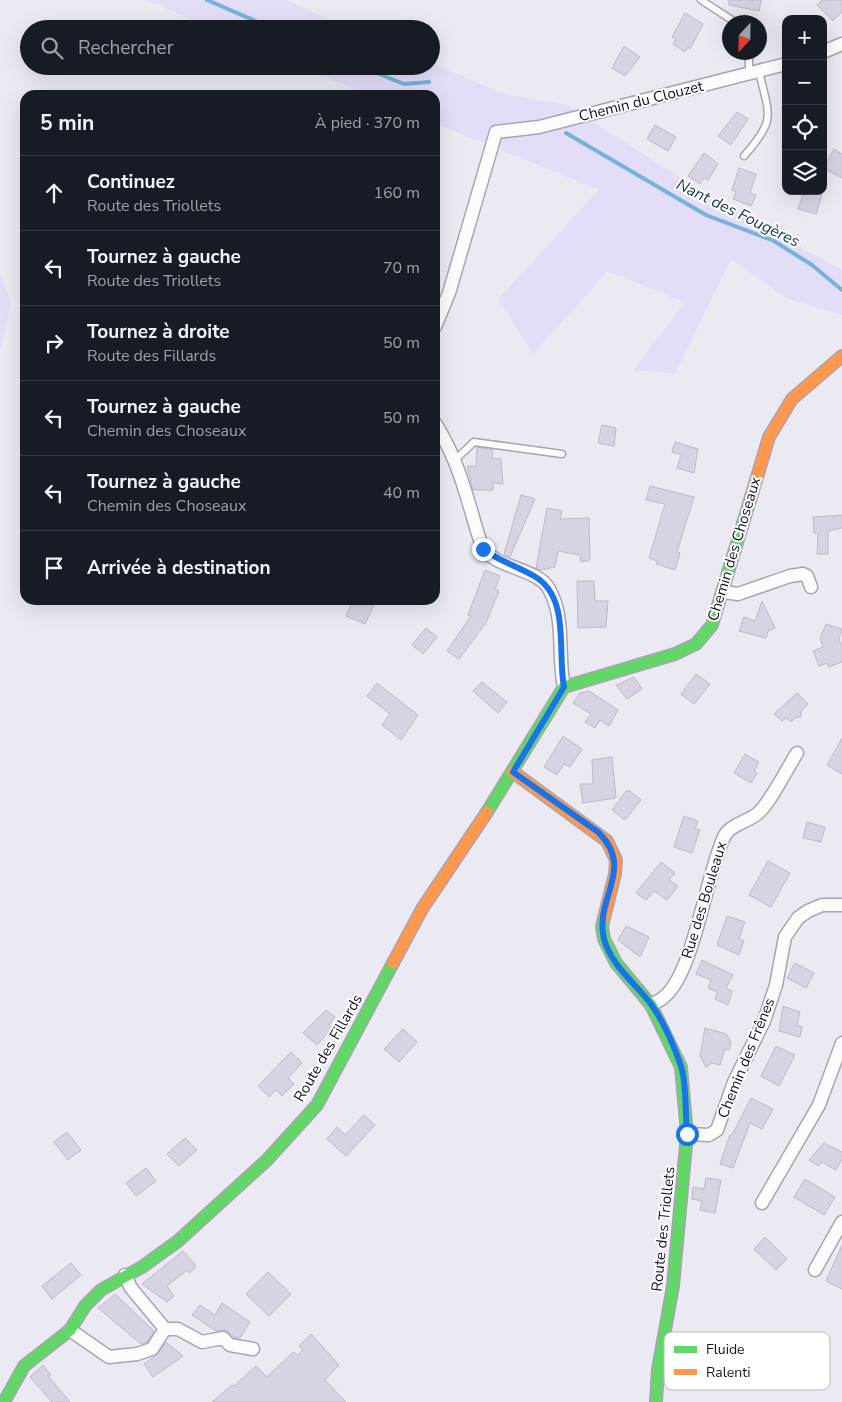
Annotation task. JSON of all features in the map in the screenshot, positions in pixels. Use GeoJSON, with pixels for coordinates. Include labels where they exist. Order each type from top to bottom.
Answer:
{"type":"FeatureCollection","features":[{"type":"Feature","properties":{"kind":"street"},"geometry":{"type":"LineString","coordinates":[[827,50],[842,44]]}},
{"type":"Feature","properties":{"kind":"street","name":"Chemin du Clouzet"},"geometry":{"type":"LineString","coordinates":[[440,315],[449,293],[496,132],[539,126],[782,65]]}},
{"type":"Feature","properties":{"kind":"street","name":"Chemin des Choseaux"},"geometry":{"type":"LineString","coordinates":[[564,687],[675,654],[696,644],[712,624],[724,592],[726,576],[769,437],[792,399],[842,356]]}},
{"type":"Feature","properties":{"kind":"street"},"geometry":{"type":"LineString","coordinates":[[440,432],[456,459],[483,549],[499,560],[535,576],[549,588],[560,620],[560,670],[564,687]]}},
{"type":"Feature","properties":{"kind":"street"},"geometry":{"type":"LineString","coordinates":[[724,592],[738,594],[790,576],[804,574],[812,586]]}},
{"type":"Feature","properties":{"kind":"street","name":"Route des Fillards"},"geometry":{"type":"LineString","coordinates":[[4,1402],[24,1366],[70,1330],[85,1306],[101,1290],[142,1267],[178,1241],[267,1160],[317,1105],[422,909],[513,772],[564,687]]}},
{"type":"Feature","properties":{"kind":"street","name":"Rue des Bouleaux"},"geometry":{"type":"LineString","coordinates":[[651,1005],[665,997],[675,984],[685,963],[724,835],[731,828],[760,812],[797,753]]}},
{"type":"Feature","properties":{"kind":"street","name":"Route des Triollets"},"geometry":{"type":"LineString","coordinates":[[513,772],[607,841],[616,860],[615,874],[602,927],[604,939],[616,962],[651,1005],[681,1067],[687,1134],[673,1286],[665,1332]]}},
{"type":"Feature","properties":{"kind":"street","name":"Chemin des Frênes"},"geometry":{"type":"LineString","coordinates":[[687,1134],[708,1135],[717,1130],[734,1082],[764,1020],[776,985],[785,937],[798,918],[822,905],[842,905]]}},
{"type":"Feature","properties":{"kind":"street"},"geometry":{"type":"LineString","coordinates":[[762,1203],[820,1105],[842,1043]]}},
{"type":"Feature","properties":{"kind":"street"},"geometry":{"type":"LineString","coordinates":[[815,1270],[842,1222]]}},
{"type":"Feature","properties":{"kind":"street"},"geometry":{"type":"LineString","coordinates":[[125,1275],[131,1288],[165,1329]]}},
{"type":"Feature","properties":{"kind":"street"},"geometry":{"type":"LineString","coordinates":[[70,1330],[109,1357],[137,1354],[152,1349],[165,1329]]}},
{"type":"Feature","properties":{"kind":"street"},"geometry":{"type":"LineString","coordinates":[[165,1329],[178,1329],[202,1342],[224,1338],[230,1345],[253,1349]]}},
{"type":"Feature","properties":{"kind":"street","name":"Route des Triollets"},"geometry":{"type":"LineString","coordinates":[[656,1402],[658,1369],[664,1336]]}},
{"type":"Feature","properties":{"kind":"lane"},"geometry":{"type":"LineString","coordinates":[[701,0],[724,15]]}},
{"type":"Feature","properties":{"kind":"lane"},"geometry":{"type":"LineString","coordinates":[[744,156],[762,135],[769,117],[751,60]]}},
{"type":"Feature","properties":{"kind":"lane"},"geometry":{"type":"LineString","coordinates":[[456,459],[474,442],[562,454]]}},
{"type":"Feature","properties":{"kind":"shaded area"},"geometry":{"type":"Polygon","coordinates":[[[146,0],[287,0],[330,20],[192,20],[146,0]]]}},
{"type":"Feature","properties":{"kind":"shaded area"},"geometry":{"type":"Polygon","coordinates":[[[440,67],[504,94],[566,105],[725,206],[842,270],[842,315],[788,299],[731,259],[675,374],[633,370],[685,303],[608,271],[533,354],[498,299],[599,190],[440,125],[440,90],[355,90],[321,75],[440,75],[440,67]]]}},
{"type":"Feature","properties":{"kind":"shaded area"},"geometry":{"type":"Polygon","coordinates":[[[0,272],[11,303],[0,352],[0,272]]]}},
{"type":"Feature","properties":{"kind":"building"},"geometry":{"type":"Polygon","coordinates":[[[729,0],[761,0],[759,11],[729,5],[729,0]]]}},
{"type":"Feature","properties":{"kind":"building"},"geometry":{"type":"Polygon","coordinates":[[[822,0],[842,0],[842,12],[833,21],[817,5],[822,0]]]}},
{"type":"Feature","properties":{"kind":"building"},"geometry":{"type":"Polygon","coordinates":[[[685,13],[703,24],[690,49],[688,47],[685,52],[673,44],[676,40],[672,37],[685,13]]]}},
{"type":"Feature","properties":{"kind":"building"},"geometry":{"type":"Polygon","coordinates":[[[624,46],[640,57],[625,76],[612,68],[624,46]]]}},
{"type":"Feature","properties":{"kind":"building"},"geometry":{"type":"Polygon","coordinates":[[[737,112],[748,119],[731,145],[718,136],[737,112]]]}},
{"type":"Feature","properties":{"kind":"building"},"geometry":{"type":"Polygon","coordinates":[[[655,125],[676,137],[668,151],[647,139],[655,125]]]}},
{"type":"Feature","properties":{"kind":"building"},"geometry":{"type":"Polygon","coordinates":[[[834,149],[842,154],[842,178],[827,170],[827,161],[834,149]]]}},
{"type":"Feature","properties":{"kind":"building"},"geometry":{"type":"Polygon","coordinates":[[[704,153],[718,164],[708,180],[704,178],[700,184],[688,176],[704,153]]]}},
{"type":"Feature","properties":{"kind":"building"},"geometry":{"type":"Polygon","coordinates":[[[739,168],[756,174],[750,193],[756,195],[751,206],[733,199],[736,192],[732,190],[739,168]]]}},
{"type":"Feature","properties":{"kind":"building"},"geometry":{"type":"Polygon","coordinates":[[[803,195],[822,195],[816,214],[798,209],[803,195]]]}},
{"type":"Feature","properties":{"kind":"building"},"geometry":{"type":"Polygon","coordinates":[[[602,425],[616,428],[614,446],[598,443],[602,425]]]}},
{"type":"Feature","properties":{"kind":"building"},"geometry":{"type":"Polygon","coordinates":[[[675,442],[698,449],[694,473],[677,468],[681,455],[672,452],[675,442]]]}},
{"type":"Feature","properties":{"kind":"building"},"geometry":{"type":"Polygon","coordinates":[[[477,447],[493,450],[492,458],[501,459],[503,484],[493,483],[493,490],[473,490],[467,466],[476,466],[477,447]]]}},
{"type":"Feature","properties":{"kind":"building"},"geometry":{"type":"Polygon","coordinates":[[[650,486],[694,497],[677,552],[680,553],[675,570],[656,564],[657,561],[649,558],[665,504],[646,500],[650,486]]]}},
{"type":"Feature","properties":{"kind":"building"},"geometry":{"type":"Polygon","coordinates":[[[521,495],[535,499],[510,557],[504,554],[521,495]]]}},
{"type":"Feature","properties":{"kind":"building"},"geometry":{"type":"Polygon","coordinates":[[[547,508],[562,511],[560,519],[589,518],[590,560],[581,562],[580,555],[558,551],[555,567],[541,570],[536,568],[547,508]]]}},
{"type":"Feature","properties":{"kind":"building"},"geometry":{"type":"Polygon","coordinates":[[[842,515],[842,528],[828,531],[828,554],[817,554],[818,533],[814,533],[813,517],[842,515]]]}},
{"type":"Feature","properties":{"kind":"building"},"geometry":{"type":"Polygon","coordinates":[[[485,570],[500,576],[495,589],[499,591],[486,623],[459,659],[447,651],[471,616],[468,615],[485,570]]]}},
{"type":"Feature","properties":{"kind":"building"},"geometry":{"type":"Polygon","coordinates":[[[577,581],[594,581],[595,601],[608,601],[606,627],[578,628],[577,581]]]}},
{"type":"Feature","properties":{"kind":"building"},"geometry":{"type":"Polygon","coordinates":[[[762,601],[775,628],[768,631],[766,638],[739,631],[744,617],[755,621],[762,601]]]}},
{"type":"Feature","properties":{"kind":"building"},"geometry":{"type":"Polygon","coordinates":[[[351,605],[374,605],[365,624],[346,616],[351,605]]]}},
{"type":"Feature","properties":{"kind":"building"},"geometry":{"type":"Polygon","coordinates":[[[826,624],[842,629],[839,639],[842,647],[842,662],[829,667],[827,663],[819,666],[813,651],[823,647],[820,638],[826,624]]]}},
{"type":"Feature","properties":{"kind":"building"},"geometry":{"type":"Polygon","coordinates":[[[426,628],[437,637],[423,654],[412,645],[426,628]]]}},
{"type":"Feature","properties":{"kind":"building"},"geometry":{"type":"Polygon","coordinates":[[[696,674],[710,684],[694,704],[681,694],[696,674]]]}},
{"type":"Feature","properties":{"kind":"building"},"geometry":{"type":"Polygon","coordinates":[[[634,677],[642,689],[627,699],[616,685],[634,677]]]}},
{"type":"Feature","properties":{"kind":"building"},"geometry":{"type":"Polygon","coordinates":[[[482,682],[507,702],[498,713],[473,691],[482,682]]]}},
{"type":"Feature","properties":{"kind":"building"},"geometry":{"type":"Polygon","coordinates":[[[377,683],[418,715],[401,740],[382,725],[390,714],[367,696],[377,683]]]}},
{"type":"Feature","properties":{"kind":"building"},"geometry":{"type":"Polygon","coordinates":[[[589,691],[618,710],[609,726],[600,720],[595,728],[585,722],[591,714],[573,703],[580,693],[589,691]]]}},
{"type":"Feature","properties":{"kind":"building"},"geometry":{"type":"Polygon","coordinates":[[[797,693],[808,704],[801,712],[801,717],[795,718],[791,722],[786,718],[782,721],[774,714],[797,693]]]}},
{"type":"Feature","properties":{"kind":"building"},"geometry":{"type":"Polygon","coordinates":[[[563,736],[582,749],[570,767],[564,764],[557,775],[544,767],[563,736]]]}},
{"type":"Feature","properties":{"kind":"building"},"geometry":{"type":"Polygon","coordinates":[[[842,738],[842,774],[827,765],[842,738]]]}},
{"type":"Feature","properties":{"kind":"building"},"geometry":{"type":"Polygon","coordinates":[[[745,754],[759,762],[754,771],[757,773],[751,783],[734,773],[745,754]]]}},
{"type":"Feature","properties":{"kind":"building"},"geometry":{"type":"Polygon","coordinates":[[[612,757],[616,798],[583,803],[580,784],[593,784],[592,760],[612,757]]]}},
{"type":"Feature","properties":{"kind":"building"},"geometry":{"type":"Polygon","coordinates":[[[626,791],[630,791],[641,800],[625,820],[612,810],[626,791]]]}},
{"type":"Feature","properties":{"kind":"building"},"geometry":{"type":"Polygon","coordinates":[[[684,816],[698,821],[695,829],[700,830],[692,853],[674,847],[684,816]]]}},
{"type":"Feature","properties":{"kind":"building"},"geometry":{"type":"Polygon","coordinates":[[[807,822],[825,827],[821,842],[803,838],[807,822]]]}},
{"type":"Feature","properties":{"kind":"building"},"geometry":{"type":"Polygon","coordinates":[[[768,861],[790,873],[771,907],[749,895],[768,861]]]}},
{"type":"Feature","properties":{"kind":"building"},"geometry":{"type":"Polygon","coordinates":[[[661,862],[675,873],[669,880],[678,886],[667,900],[654,891],[646,900],[636,893],[661,862]]]}},
{"type":"Feature","properties":{"kind":"building"},"geometry":{"type":"Polygon","coordinates":[[[727,916],[745,922],[739,938],[744,941],[739,955],[717,945],[727,916]]]}},
{"type":"Feature","properties":{"kind":"building"},"geometry":{"type":"Polygon","coordinates":[[[626,926],[649,937],[640,957],[618,940],[626,926]]]}},
{"type":"Feature","properties":{"kind":"building"},"geometry":{"type":"Polygon","coordinates":[[[702,960],[733,975],[726,988],[732,991],[728,1005],[715,999],[717,992],[708,988],[711,980],[696,974],[702,960]]]}},
{"type":"Feature","properties":{"kind":"building"},"geometry":{"type":"Polygon","coordinates":[[[795,963],[814,973],[806,988],[787,978],[795,963]]]}},
{"type":"Feature","properties":{"kind":"building"},"geometry":{"type":"Polygon","coordinates":[[[783,1006],[800,1012],[797,1025],[802,1027],[800,1037],[779,1031],[783,1006]]]}},
{"type":"Feature","properties":{"kind":"building"},"geometry":{"type":"Polygon","coordinates":[[[326,1010],[335,1017],[329,1025],[332,1028],[317,1045],[303,1033],[326,1010]]]}},
{"type":"Feature","properties":{"kind":"building"},"geometry":{"type":"Polygon","coordinates":[[[705,1028],[726,1034],[731,1042],[729,1050],[725,1049],[720,1065],[712,1063],[706,1067],[700,1056],[705,1028]]]}},
{"type":"Feature","properties":{"kind":"building"},"geometry":{"type":"Polygon","coordinates":[[[403,1029],[417,1042],[399,1062],[384,1049],[403,1029]]]}},
{"type":"Feature","properties":{"kind":"building"},"geometry":{"type":"Polygon","coordinates":[[[776,1046],[795,1055],[779,1086],[761,1076],[776,1046]]]}},
{"type":"Feature","properties":{"kind":"building"},"geometry":{"type":"Polygon","coordinates":[[[291,1052],[302,1063],[288,1078],[294,1084],[282,1096],[276,1090],[269,1097],[258,1086],[291,1052]]]}},
{"type":"Feature","properties":{"kind":"building"},"geometry":{"type":"Polygon","coordinates":[[[751,1098],[773,1109],[762,1129],[750,1123],[733,1168],[720,1164],[730,1135],[732,1135],[751,1098]]]}},
{"type":"Feature","properties":{"kind":"building"},"geometry":{"type":"Polygon","coordinates":[[[364,1115],[375,1125],[346,1156],[327,1139],[337,1127],[345,1135],[364,1115]]]}},
{"type":"Feature","properties":{"kind":"building"},"geometry":{"type":"Polygon","coordinates":[[[67,1132],[81,1150],[68,1160],[54,1142],[67,1132]]]}},
{"type":"Feature","properties":{"kind":"building"},"geometry":{"type":"Polygon","coordinates":[[[185,1138],[197,1150],[179,1166],[167,1154],[185,1138]]]}},
{"type":"Feature","properties":{"kind":"building"},"geometry":{"type":"Polygon","coordinates":[[[824,1143],[842,1152],[842,1159],[836,1170],[822,1162],[819,1166],[809,1160],[824,1143]]]}},
{"type":"Feature","properties":{"kind":"building"},"geometry":{"type":"Polygon","coordinates":[[[146,1168],[156,1181],[136,1196],[126,1183],[146,1168]]]}},
{"type":"Feature","properties":{"kind":"building"},"geometry":{"type":"Polygon","coordinates":[[[706,1178],[721,1180],[715,1213],[700,1210],[702,1201],[692,1199],[693,1187],[704,1189],[706,1178]]]}},
{"type":"Feature","properties":{"kind":"building"},"geometry":{"type":"Polygon","coordinates":[[[805,1179],[835,1197],[824,1215],[794,1197],[805,1179]]]}},
{"type":"Feature","properties":{"kind":"building"},"geometry":{"type":"Polygon","coordinates":[[[765,1237],[787,1259],[776,1270],[754,1249],[765,1237]]]}},
{"type":"Feature","properties":{"kind":"building"},"geometry":{"type":"Polygon","coordinates":[[[842,1245],[842,1289],[826,1281],[842,1245]]]}},
{"type":"Feature","properties":{"kind":"building"},"geometry":{"type":"Polygon","coordinates":[[[183,1251],[195,1264],[195,1268],[189,1273],[187,1270],[167,1286],[174,1296],[167,1302],[142,1284],[183,1251]]]}},
{"type":"Feature","properties":{"kind":"building"},"geometry":{"type":"Polygon","coordinates":[[[71,1263],[81,1275],[52,1299],[42,1286],[71,1263]]]}},
{"type":"Feature","properties":{"kind":"building"},"geometry":{"type":"Polygon","coordinates":[[[268,1272],[291,1294],[269,1316],[246,1294],[268,1272]]]}},
{"type":"Feature","properties":{"kind":"building"},"geometry":{"type":"Polygon","coordinates":[[[115,1294],[154,1331],[147,1342],[141,1344],[98,1308],[115,1294]]]}},
{"type":"Feature","properties":{"kind":"building"},"geometry":{"type":"Polygon","coordinates":[[[222,1303],[250,1322],[240,1338],[234,1337],[226,1330],[216,1331],[192,1315],[200,1305],[215,1315],[222,1303]]]}},
{"type":"Feature","properties":{"kind":"building"},"geometry":{"type":"Polygon","coordinates":[[[311,1334],[339,1365],[325,1380],[346,1402],[212,1402],[232,1385],[234,1386],[256,1366],[267,1377],[293,1352],[298,1355],[303,1349],[299,1346],[311,1334]]]}},
{"type":"Feature","properties":{"kind":"building"},"geometry":{"type":"Polygon","coordinates":[[[166,1342],[183,1356],[153,1377],[144,1364],[158,1354],[166,1342]]]}},
{"type":"Feature","properties":{"kind":"building"},"geometry":{"type":"Polygon","coordinates":[[[43,1365],[51,1375],[49,1377],[70,1402],[52,1402],[30,1377],[43,1365]]]}},
{"type":"Feature","properties":{"kind":"waterway","name":"Nant des Fougères"},"geometry":{"type":"LineString","coordinates":[[207,0],[253,20]]}},
{"type":"Feature","properties":{"kind":"waterway","name":"Nant des Fougères"},"geometry":{"type":"LineString","coordinates":[[382,75],[404,84],[429,82]]}},
{"type":"Feature","properties":{"kind":"waterway","name":"Nant des Fougères"},"geometry":{"type":"LineString","coordinates":[[566,133],[706,215],[774,241],[812,265],[842,290]]}},
{"type":"Feature","properties":{"kind":"traffic: fast"},"geometry":{"type":"LineString","coordinates":[[487,812],[564,687],[675,654],[696,644],[712,625],[751,497]]}},
{"type":"Feature","properties":{"kind":"traffic: fast"},"geometry":{"type":"LineString","coordinates":[[604,918],[602,927],[604,939],[616,963],[651,1005],[681,1067],[687,1134],[673,1286],[665,1332]]}},
{"type":"Feature","properties":{"kind":"traffic: fast"},"geometry":{"type":"LineString","coordinates":[[4,1402],[24,1366],[70,1330],[85,1306],[101,1290],[142,1267],[178,1241],[267,1160],[317,1105],[393,963]]}},
{"type":"Feature","properties":{"kind":"traffic: fast"},"geometry":{"type":"LineString","coordinates":[[656,1402],[658,1369],[664,1336]]}},
{"type":"Feature","properties":{"kind":"traffic: slow"},"geometry":{"type":"LineString","coordinates":[[751,497],[769,437],[792,399],[842,356]]}},
{"type":"Feature","properties":{"kind":"traffic: slow"},"geometry":{"type":"LineString","coordinates":[[513,772],[607,841],[616,860],[615,874],[604,918]]}},
{"type":"Feature","properties":{"kind":"traffic: slow"},"geometry":{"type":"LineString","coordinates":[[393,963],[422,909],[487,812]]}},
{"type":"Feature","properties":{"kind":"route"},"geometry":{"type":"LineString","coordinates":[[483,549],[499,560],[535,576],[549,588],[560,620],[560,670],[564,687],[513,772],[598,832],[607,841],[612,851],[616,860],[615,874],[602,927],[604,939],[608,951],[651,1005],[659,1018],[681,1067],[687,1134]]}}]}
